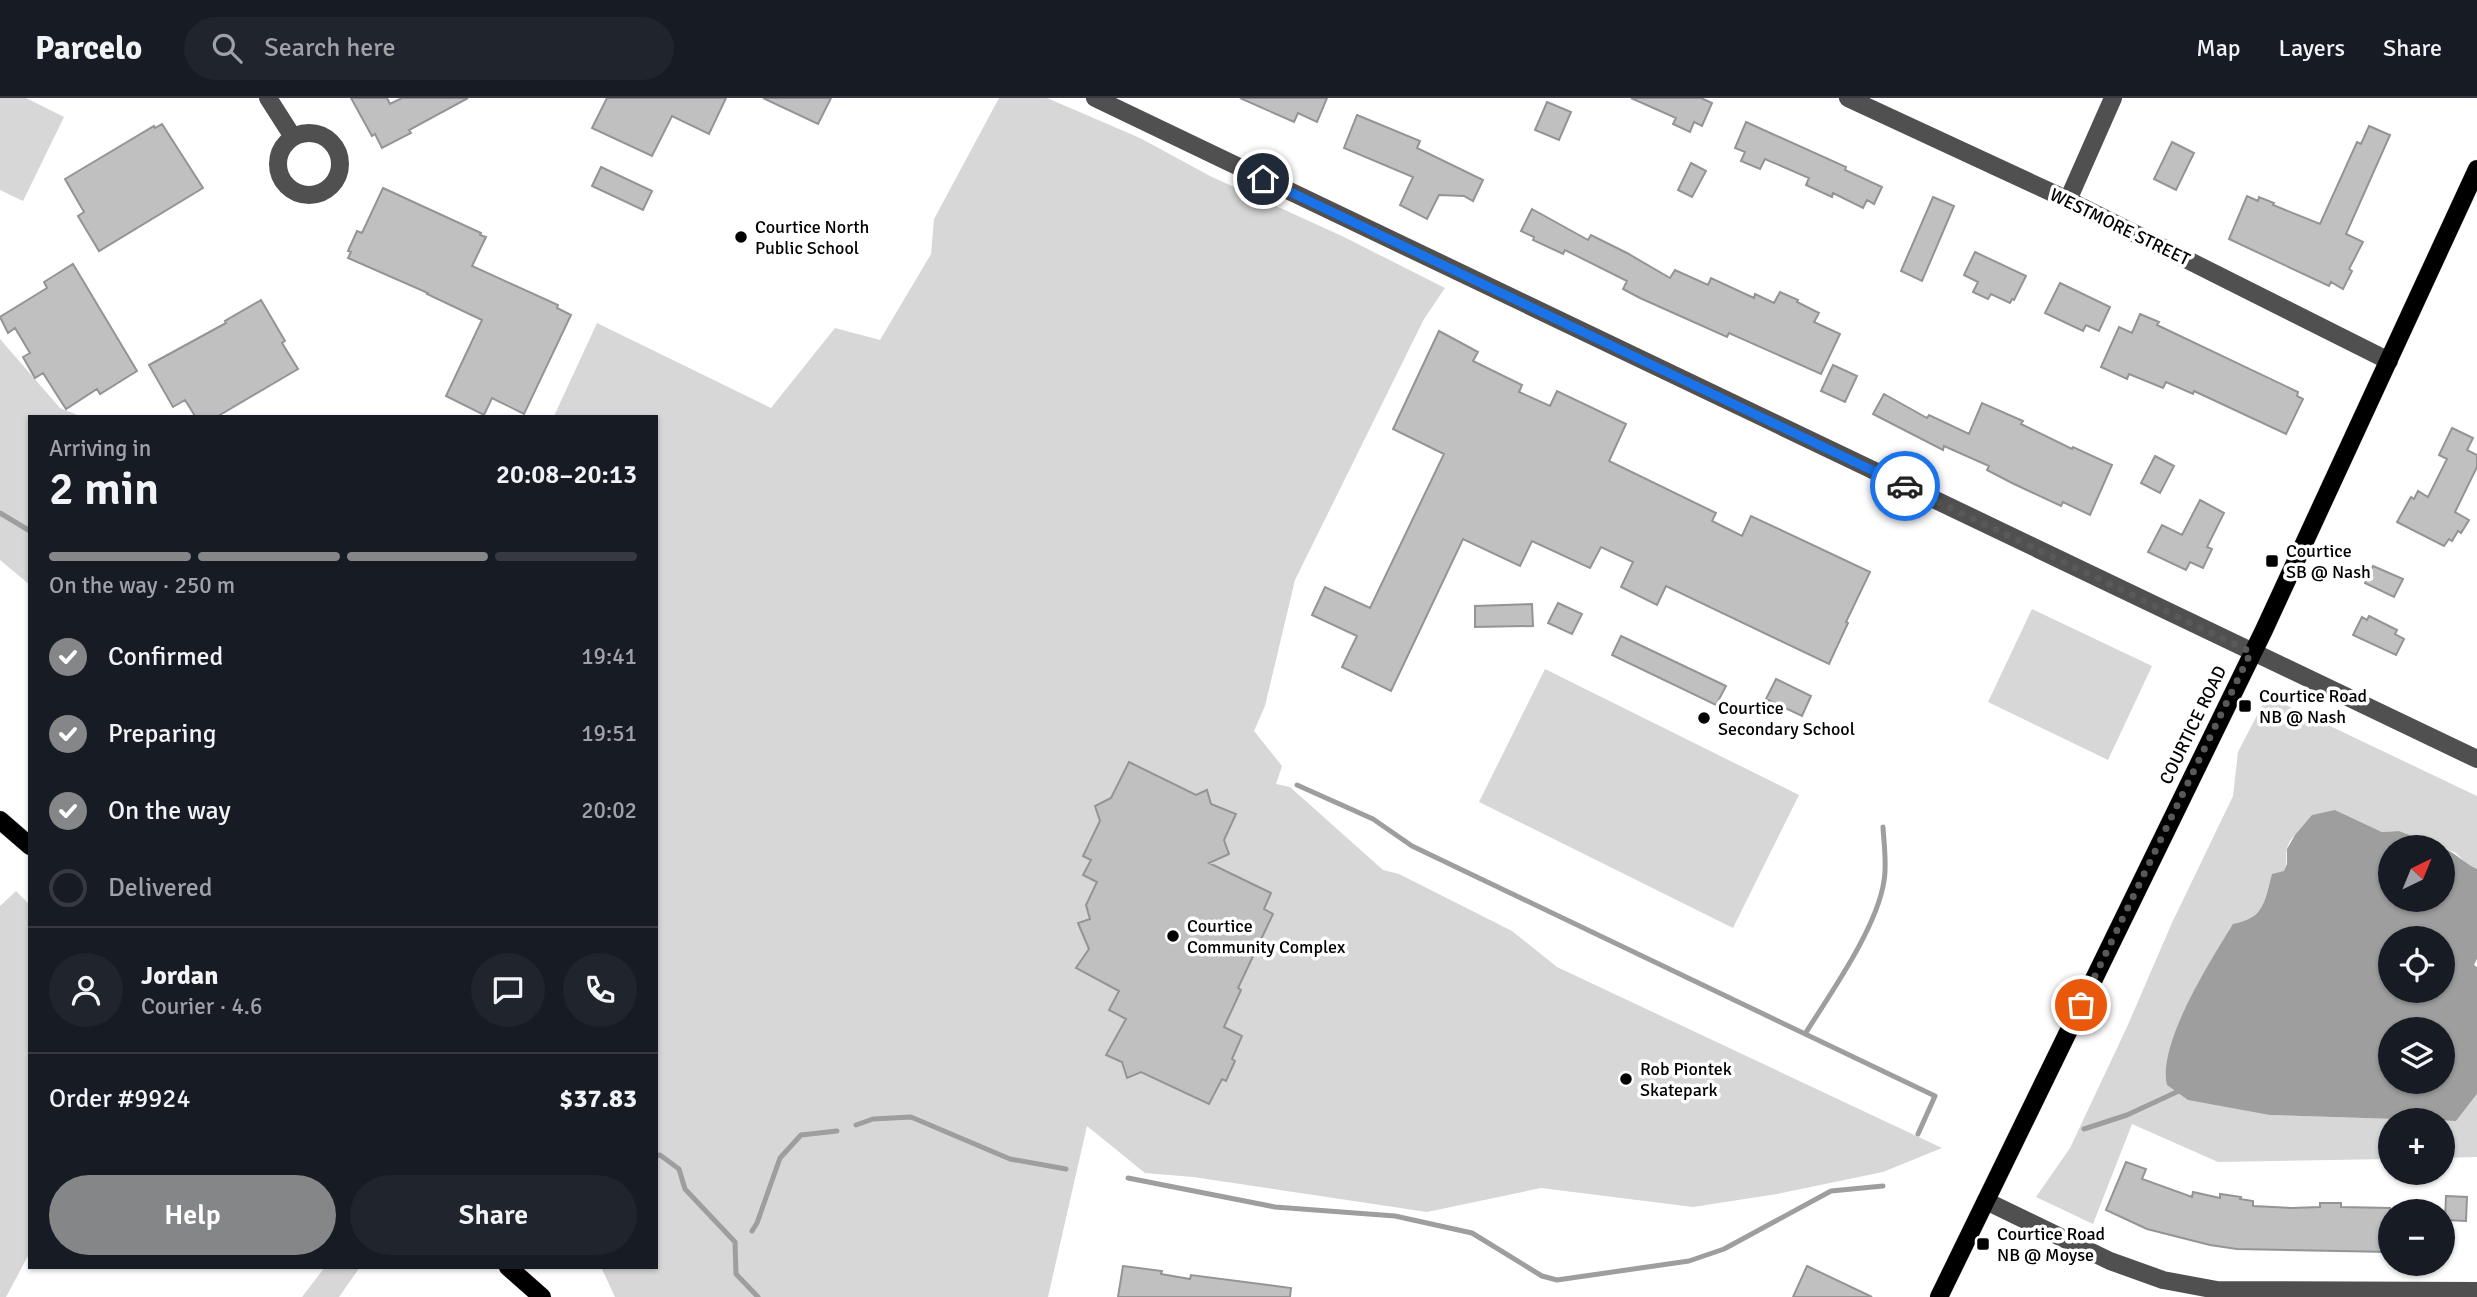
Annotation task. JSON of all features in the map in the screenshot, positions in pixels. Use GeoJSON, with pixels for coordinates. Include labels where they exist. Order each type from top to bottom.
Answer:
{"type":"FeatureCollection","features":[{"type":"Feature","properties":{"kind":"main road","name":"COURTICE ROAD"},"geometry":{"type":"LineString","coordinates":[[1939,1297],[2269,617],[2477,169]]}},
{"type":"Feature","properties":{"kind":"main road"},"geometry":{"type":"LineString","coordinates":[[0,820],[28,844]]}},
{"type":"Feature","properties":{"kind":"main road"},"geometry":{"type":"LineString","coordinates":[[510,1269],[542,1297]]}},
{"type":"Feature","properties":{"kind":"street"},"geometry":{"type":"LineString","coordinates":[[268,98],[293,137]]}},
{"type":"Feature","properties":{"kind":"street"},"geometry":{"type":"LineString","coordinates":[[1095,98],[2477,759]]}},
{"type":"Feature","properties":{"kind":"street","name":"WESTMORE STREET"},"geometry":{"type":"LineString","coordinates":[[1848,98],[2068,200],[2389,361]]}},
{"type":"Feature","properties":{"kind":"street"},"geometry":{"type":"LineString","coordinates":[[2068,200],[2113,98]]}},
{"type":"Feature","properties":{"kind":"street"},"geometry":{"type":"LineString","coordinates":[[1986,1201],[2110,1261],[2163,1280],[2217,1290],[2477,1291]]}},
{"type":"Feature","properties":{"kind":"shaded area"},"geometry":{"type":"Polygon","coordinates":[[[0,98],[26,98],[64,117],[23,201],[0,190],[0,98]]]}},
{"type":"Feature","properties":{"kind":"shaded area"},"geometry":{"type":"Polygon","coordinates":[[[999,98],[1047,98],[1140,138],[1210,176],[1342,236],[1445,288],[1424,319],[1295,580],[1265,706],[1254,731],[1282,766],[1276,784],[1290,787],[1383,870],[1399,874],[1512,931],[1557,967],[1942,1148],[1883,1172],[1777,1194],[1693,1207],[1541,1188],[1427,1212],[1193,1177],[1145,1173],[1087,1126],[1048,1297],[615,1297],[602,1269],[658,1269],[658,415],[554,415],[597,323],[771,408],[835,328],[880,340],[931,254],[934,219],[999,98]]]}},
{"type":"Feature","properties":{"kind":"shaded area"},"geometry":{"type":"Polygon","coordinates":[[[0,339],[60,408],[78,415],[28,415],[28,583],[0,560],[0,339]]]}},
{"type":"Feature","properties":{"kind":"shaded area"},"geometry":{"type":"Polygon","coordinates":[[[2032,609],[2152,666],[2108,760],[1988,702],[2032,609]]]}},
{"type":"Feature","properties":{"kind":"shaded area"},"geometry":{"type":"Polygon","coordinates":[[[1545,669],[1799,795],[1733,928],[1479,802],[1545,669]]]}},
{"type":"Feature","properties":{"kind":"shaded area"},"geometry":{"type":"Polygon","coordinates":[[[2267,696],[2477,796],[2477,869],[2455,853],[2455,835],[2382,832],[2335,810],[2294,836],[2287,849],[2284,872],[2272,875],[2262,909],[2248,921],[2270,1115],[2378,1118],[2378,1159],[2218,1162],[2132,1124],[2093,1224],[2036,1197],[2070,1148],[2233,796],[2238,752],[2267,696]]]}},
{"type":"Feature","properties":{"kind":"shaded area"},"geometry":{"type":"Polygon","coordinates":[[[2335,810],[2382,832],[2399,831],[2410,835],[2378,835],[2378,912],[2455,912],[2455,855],[2477,869],[2477,959],[2474,965],[2477,967],[2477,1094],[2456,1121],[2455,1108],[2378,1108],[2378,1118],[2270,1115],[2188,1100],[2167,1085],[2166,1068],[2170,1048],[2188,1003],[2233,924],[2251,918],[2262,907],[2272,874],[2284,871],[2287,849],[2312,815],[2335,810]]]}},
{"type":"Feature","properties":{"kind":"shaded area"},"geometry":{"type":"Polygon","coordinates":[[[16,891],[28,903],[28,1256],[6,1297],[0,1297],[0,906],[16,891]]]}},
{"type":"Feature","properties":{"kind":"shaded area"},"geometry":{"type":"Polygon","coordinates":[[[2477,1094],[2477,1157],[2455,1158],[2456,1121],[2477,1094]]]}},
{"type":"Feature","properties":{"kind":"shaded area"},"geometry":{"type":"Polygon","coordinates":[[[323,1269],[359,1269],[339,1297],[302,1297],[323,1269]]]}},
{"type":"Feature","properties":{"kind":"building"},"geometry":{"type":"Polygon","coordinates":[[[351,98],[387,98],[390,104],[402,98],[468,98],[382,148],[375,134],[372,136],[351,98]]]}},
{"type":"Feature","properties":{"kind":"building"},"geometry":{"type":"Polygon","coordinates":[[[607,98],[726,98],[709,134],[672,116],[652,156],[592,128],[607,98]]]}},
{"type":"Feature","properties":{"kind":"building"},"geometry":{"type":"Polygon","coordinates":[[[763,98],[831,98],[818,124],[763,98]]]}},
{"type":"Feature","properties":{"kind":"building"},"geometry":{"type":"Polygon","coordinates":[[[1240,98],[1327,98],[1317,122],[1298,113],[1294,122],[1240,98]]]}},
{"type":"Feature","properties":{"kind":"building"},"geometry":{"type":"Polygon","coordinates":[[[1631,98],[1701,98],[1712,103],[1702,126],[1694,122],[1690,132],[1673,124],[1676,118],[1631,98]]]}},
{"type":"Feature","properties":{"kind":"building"},"geometry":{"type":"Polygon","coordinates":[[[1547,102],[1571,112],[1559,140],[1535,130],[1547,102]]]}},
{"type":"Feature","properties":{"kind":"building"},"geometry":{"type":"Polygon","coordinates":[[[1357,115],[1420,141],[1417,148],[1483,180],[1473,201],[1464,196],[1439,195],[1427,219],[1400,205],[1413,177],[1344,148],[1357,115]]]}},
{"type":"Feature","properties":{"kind":"building"},"geometry":{"type":"Polygon","coordinates":[[[1746,122],[1846,167],[1845,170],[1882,187],[1874,204],[1867,200],[1863,208],[1833,193],[1832,197],[1806,185],[1809,178],[1765,159],[1760,169],[1741,161],[1745,152],[1735,148],[1746,122]]]}},
{"type":"Feature","properties":{"kind":"building"},"geometry":{"type":"Polygon","coordinates":[[[162,124],[203,188],[99,251],[78,216],[84,212],[65,179],[154,126],[155,128],[162,124]]]}},
{"type":"Feature","properties":{"kind":"building"},"geometry":{"type":"Polygon","coordinates":[[[2369,126],[2390,135],[2346,234],[2363,242],[2349,269],[2352,271],[2343,289],[2331,282],[2329,286],[2229,239],[2247,196],[2258,201],[2259,197],[2320,224],[2357,142],[2361,144],[2369,126]]]}},
{"type":"Feature","properties":{"kind":"building"},"geometry":{"type":"Polygon","coordinates":[[[2172,142],[2194,153],[2176,190],[2154,179],[2172,142]]]}},
{"type":"Feature","properties":{"kind":"building"},"geometry":{"type":"Polygon","coordinates":[[[1691,163],[1706,171],[1692,197],[1678,190],[1691,163]]]}},
{"type":"Feature","properties":{"kind":"building"},"geometry":{"type":"Polygon","coordinates":[[[601,167],[652,191],[643,210],[592,186],[601,167]]]}},
{"type":"Feature","properties":{"kind":"building"},"geometry":{"type":"Polygon","coordinates":[[[383,188],[481,233],[480,235],[486,237],[472,266],[558,305],[557,308],[571,315],[524,414],[492,398],[484,415],[446,396],[482,320],[348,258],[351,252],[348,251],[357,231],[362,233],[383,188]]]}},
{"type":"Feature","properties":{"kind":"building"},"geometry":{"type":"Polygon","coordinates":[[[1933,197],[1954,206],[1922,281],[1901,271],[1933,197]]]}},
{"type":"Feature","properties":{"kind":"building"},"geometry":{"type":"Polygon","coordinates":[[[1532,209],[1588,240],[1591,235],[1627,253],[1670,278],[1675,270],[1708,285],[1711,278],[1754,298],[1755,294],[1774,303],[1780,292],[1798,300],[1797,302],[1819,313],[1814,322],[1840,334],[1821,374],[1729,333],[1727,337],[1640,298],[1623,289],[1627,281],[1565,250],[1563,254],[1533,240],[1534,237],[1521,231],[1532,209]]]}},
{"type":"Feature","properties":{"kind":"building"},"geometry":{"type":"Polygon","coordinates":[[[1975,252],[2026,276],[2010,303],[1991,294],[1988,299],[1973,292],[1978,282],[1964,275],[1975,252]]]}},
{"type":"Feature","properties":{"kind":"building"},"geometry":{"type":"Polygon","coordinates":[[[73,264],[137,371],[100,394],[97,389],[66,409],[43,373],[35,378],[23,357],[30,353],[15,328],[8,333],[0,317],[47,288],[44,282],[73,264]]]}},
{"type":"Feature","properties":{"kind":"building"},"geometry":{"type":"Polygon","coordinates":[[[2060,283],[2110,307],[2099,331],[2086,325],[2083,331],[2045,313],[2060,283]]]}},
{"type":"Feature","properties":{"kind":"building"},"geometry":{"type":"Polygon","coordinates":[[[261,300],[298,369],[220,415],[194,415],[185,400],[173,407],[149,365],[226,323],[225,321],[261,300]]]}},
{"type":"Feature","properties":{"kind":"building"},"geometry":{"type":"Polygon","coordinates":[[[2140,314],[2159,322],[2157,325],[2298,392],[2297,396],[2303,399],[2286,434],[2194,391],[2193,394],[2166,382],[2163,388],[2129,374],[2127,379],[2101,367],[2119,327],[2132,333],[2140,314]]]}},
{"type":"Feature","properties":{"kind":"building"},"geometry":{"type":"Polygon","coordinates":[[[1439,331],[1478,352],[1473,361],[1522,385],[1519,392],[1550,406],[1557,391],[1626,424],[1609,461],[1716,513],[1712,521],[1742,536],[1751,516],[1870,572],[1829,664],[1666,586],[1657,605],[1621,587],[1633,562],[1601,547],[1590,568],[1532,541],[1520,566],[1463,539],[1391,691],[1342,667],[1357,636],[1312,615],[1325,587],[1370,608],[1444,454],[1393,429],[1439,331]]]}},
{"type":"Feature","properties":{"kind":"building"},"geometry":{"type":"Polygon","coordinates":[[[1833,365],[1857,376],[1845,402],[1821,391],[1833,365]]]}},
{"type":"Feature","properties":{"kind":"building"},"geometry":{"type":"Polygon","coordinates":[[[1884,394],[1927,418],[1929,415],[1969,434],[1982,403],[2023,421],[2021,424],[2072,449],[2073,447],[2112,465],[2090,515],[2063,502],[2061,506],[1987,470],[1989,466],[1944,446],[1943,450],[1873,414],[1884,394]]]}},
{"type":"Feature","properties":{"kind":"building"},"geometry":{"type":"Polygon","coordinates":[[[2452,428],[2473,438],[2467,450],[2477,455],[2477,467],[2455,512],[2469,520],[2461,533],[2458,531],[2452,541],[2449,539],[2444,546],[2397,522],[2411,497],[2414,499],[2418,491],[2428,497],[2447,459],[2439,455],[2452,428]]]}},
{"type":"Feature","properties":{"kind":"building"},"geometry":{"type":"Polygon","coordinates":[[[2155,456],[2174,466],[2160,493],[2141,483],[2155,456]]]}},
{"type":"Feature","properties":{"kind":"building"},"geometry":{"type":"Polygon","coordinates":[[[2200,500],[2224,513],[2207,547],[2212,549],[2203,568],[2190,562],[2186,570],[2148,552],[2162,525],[2182,535],[2200,500]]]}},
{"type":"Feature","properties":{"kind":"building"},"geometry":{"type":"Polygon","coordinates":[[[2373,566],[2403,579],[2394,597],[2365,583],[2373,566]]]}},
{"type":"Feature","properties":{"kind":"building"},"geometry":{"type":"Polygon","coordinates":[[[1558,603],[1582,614],[1572,634],[1548,623],[1558,603]]]}},
{"type":"Feature","properties":{"kind":"building"},"geometry":{"type":"Polygon","coordinates":[[[1532,604],[1533,626],[1475,627],[1475,606],[1532,604]]]}},
{"type":"Feature","properties":{"kind":"building"},"geometry":{"type":"Polygon","coordinates":[[[2369,616],[2397,630],[2395,634],[2404,639],[2396,655],[2353,635],[2362,617],[2367,620],[2369,616]]]}},
{"type":"Feature","properties":{"kind":"building"},"geometry":{"type":"Polygon","coordinates":[[[1621,636],[1726,686],[1716,705],[1612,655],[1621,636]]]}},
{"type":"Feature","properties":{"kind":"building"},"geometry":{"type":"Polygon","coordinates":[[[1776,679],[1811,696],[1802,716],[1766,699],[1776,679]]]}},
{"type":"Feature","properties":{"kind":"building","name":"Courtice Community Complex"},"geometry":{"type":"Polygon","coordinates":[[[1129,762],[1196,795],[1207,790],[1211,804],[1236,814],[1224,840],[1229,854],[1209,863],[1271,893],[1264,909],[1273,914],[1238,988],[1241,990],[1224,1027],[1242,1036],[1232,1059],[1235,1061],[1226,1081],[1222,1079],[1209,1104],[1141,1072],[1127,1078],[1122,1062],[1106,1055],[1126,1019],[1109,1010],[1119,991],[1076,968],[1089,949],[1078,923],[1090,919],[1086,905],[1097,882],[1083,875],[1091,860],[1083,856],[1100,821],[1095,806],[1111,798],[1129,762]]]}},
{"type":"Feature","properties":{"kind":"building"},"geometry":{"type":"Polygon","coordinates":[[[2126,1162],[2146,1169],[2142,1179],[2192,1197],[2193,1192],[2220,1198],[2220,1194],[2241,1197],[2240,1199],[2253,1201],[2253,1206],[2292,1208],[2320,1207],[2320,1203],[2341,1203],[2341,1207],[2378,1208],[2378,1252],[2237,1249],[2210,1245],[2147,1229],[2106,1210],[2126,1162]]]}},
{"type":"Feature","properties":{"kind":"building"},"geometry":{"type":"Polygon","coordinates":[[[2446,1196],[2467,1197],[2466,1221],[2455,1220],[2455,1199],[2446,1199],[2446,1196]]]}},
{"type":"Feature","properties":{"kind":"building"},"geometry":{"type":"Polygon","coordinates":[[[1123,1266],[1162,1271],[1161,1274],[1190,1279],[1191,1275],[1291,1288],[1290,1297],[1118,1297],[1123,1266]]]}},
{"type":"Feature","properties":{"kind":"building"},"geometry":{"type":"Polygon","coordinates":[[[1807,1266],[1872,1297],[1793,1297],[1807,1266]]]}},
{"type":"Feature","properties":{"kind":"waterway"},"geometry":{"type":"LineString","coordinates":[[0,513],[28,530]]}},
{"type":"Feature","properties":{"kind":"waterway"},"geometry":{"type":"LineString","coordinates":[[1297,785],[1373,819],[1412,846],[1935,1096],[1918,1134]]}},
{"type":"Feature","properties":{"kind":"waterway"},"geometry":{"type":"LineString","coordinates":[[1805,1034],[1863,940],[1880,899],[1885,875],[1883,827]]}},
{"type":"Feature","properties":{"kind":"waterway"},"geometry":{"type":"LineString","coordinates":[[2084,1129],[2127,1115],[2181,1090]]}},
{"type":"Feature","properties":{"kind":"waterway"},"geometry":{"type":"LineString","coordinates":[[856,1125],[873,1119],[911,1117],[1010,1159],[1066,1169]]}},
{"type":"Feature","properties":{"kind":"waterway"},"geometry":{"type":"LineString","coordinates":[[752,1231],[780,1158],[801,1135],[837,1131]]}},
{"type":"Feature","properties":{"kind":"waterway"},"geometry":{"type":"LineString","coordinates":[[658,1156],[679,1169],[685,1189],[735,1242],[736,1274],[758,1297]]}},
{"type":"Feature","properties":{"kind":"waterway"},"geometry":{"type":"LineString","coordinates":[[1128,1178],[1275,1207],[1395,1216],[1472,1233],[1542,1276],[1557,1280],[1689,1261],[1724,1249],[1831,1191],[1883,1186]]}},
{"type":"Feature","properties":{"kind":"way so far"},"geometry":{"type":"LineString","coordinates":[[1905,486],[2251,652],[2081,1005]]}},
{"type":"Feature","properties":{"kind":"place","name":"Courtice North Public School"},"geometry":{"type":"Point","coordinates":[741,237]}},
{"type":"Feature","properties":{"kind":"place","name":"Courtice SB @ Nash"},"geometry":{"type":"Point","coordinates":[2272,561]}},
{"type":"Feature","properties":{"kind":"place","name":"Courtice Road NB @ Nash"},"geometry":{"type":"Point","coordinates":[2245,706]}},
{"type":"Feature","properties":{"kind":"place","name":"Courtice Secondary School"},"geometry":{"type":"Point","coordinates":[1704,718]}},
{"type":"Feature","properties":{"kind":"place","name":"Courtice Community Complex"},"geometry":{"type":"Point","coordinates":[1173,936]}},
{"type":"Feature","properties":{"kind":"place","name":"Rob Piontek Skatepark"},"geometry":{"type":"Point","coordinates":[1626,1079]}},
{"type":"Feature","properties":{"kind":"place","name":"Courtice Road NB @ Moyse"},"geometry":{"type":"Point","coordinates":[1983,1244]}},
{"type":"Feature","properties":{"kind":"route"},"geometry":{"type":"LineString","coordinates":[[1263,179],[1905,486]]}}]}
